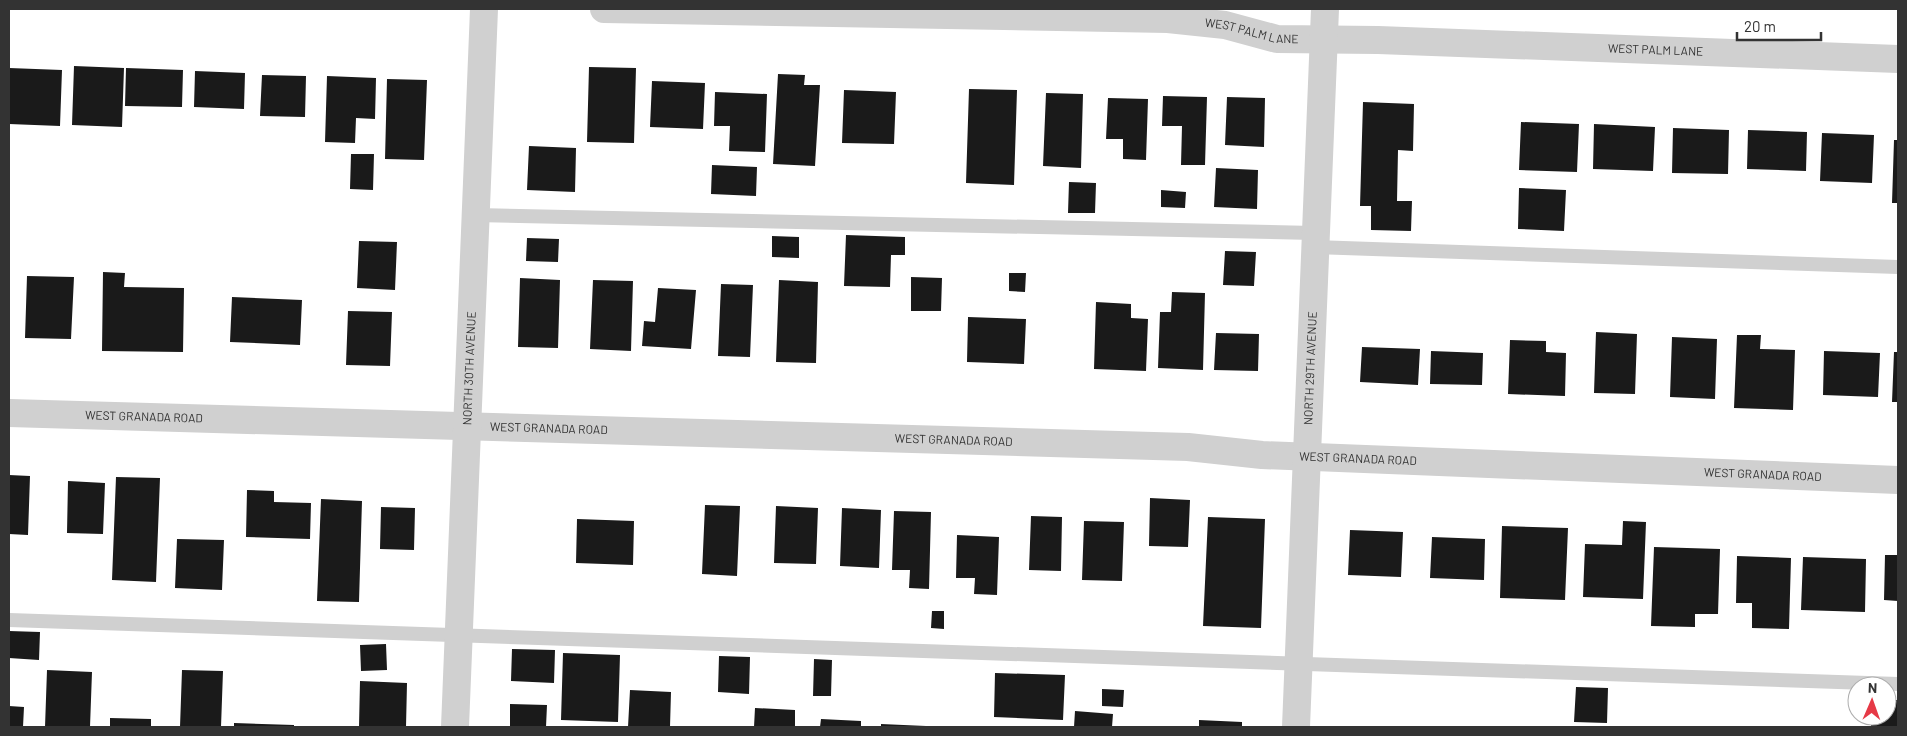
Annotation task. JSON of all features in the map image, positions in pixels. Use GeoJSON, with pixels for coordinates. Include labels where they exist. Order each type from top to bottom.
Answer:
{"type":"FeatureCollection","features":[{"type":"Feature","properties":{"kind":"street","name":"NORTH 30TH AVENUE"},"geometry":{"type":"LineString","coordinates":[[455,727],[484,9]]}},
{"type":"Feature","properties":{"kind":"street","name":"WEST PALM LANE"},"geometry":{"type":"LineString","coordinates":[[604,9],[1168,19],[1225,25],[1277,39],[1898,59]]}},
{"type":"Feature","properties":{"kind":"street","name":"NORTH 29TH AVENUE"},"geometry":{"type":"LineString","coordinates":[[1296,727],[1314,240],[1325,9]]}},
{"type":"Feature","properties":{"kind":"street","name":"WEST GRANADA ROAD"},"geometry":{"type":"LineString","coordinates":[[9,413],[1188,447],[1262,454],[1898,480]]}},
{"type":"Feature","properties":{"kind":"lane"},"geometry":{"type":"LineString","coordinates":[[475,216],[1314,240],[1898,267]]}},
{"type":"Feature","properties":{"kind":"lane"},"geometry":{"type":"LineString","coordinates":[[9,620],[1898,684]]}},
{"type":"Feature","properties":{"kind":"building"},"geometry":{"type":"Polygon","coordinates":[[[74,66],[124,68],[122,127],[72,125],[74,66]]]}},
{"type":"Feature","properties":{"kind":"building"},"geometry":{"type":"Polygon","coordinates":[[[589,67],[636,68],[634,143],[587,142],[589,67]]]}},
{"type":"Feature","properties":{"kind":"building"},"geometry":{"type":"Polygon","coordinates":[[[9,68],[62,70],[60,126],[9,124],[9,68]]]}},
{"type":"Feature","properties":{"kind":"building"},"geometry":{"type":"Polygon","coordinates":[[[126,68],[183,70],[182,107],[125,106],[126,68]]]}},
{"type":"Feature","properties":{"kind":"building"},"geometry":{"type":"Polygon","coordinates":[[[195,71],[245,73],[244,109],[194,107],[195,71]]]}},
{"type":"Feature","properties":{"kind":"building"},"geometry":{"type":"Polygon","coordinates":[[[778,74],[805,75],[804,85],[820,85],[815,166],[773,164],[778,74]]]}},
{"type":"Feature","properties":{"kind":"building"},"geometry":{"type":"Polygon","coordinates":[[[262,75],[306,76],[305,117],[260,116],[262,75]]]}},
{"type":"Feature","properties":{"kind":"building"},"geometry":{"type":"Polygon","coordinates":[[[327,76],[376,78],[375,119],[356,118],[355,143],[325,142],[327,76]]]}},
{"type":"Feature","properties":{"kind":"building"},"geometry":{"type":"Polygon","coordinates":[[[387,79],[427,80],[424,160],[385,159],[387,79]]]}},
{"type":"Feature","properties":{"kind":"building"},"geometry":{"type":"Polygon","coordinates":[[[652,81],[705,83],[703,129],[650,127],[652,81]]]}},
{"type":"Feature","properties":{"kind":"building"},"geometry":{"type":"Polygon","coordinates":[[[969,89],[1017,90],[1014,185],[966,183],[969,89]]]}},
{"type":"Feature","properties":{"kind":"building"},"geometry":{"type":"Polygon","coordinates":[[[844,90],[896,92],[894,144],[842,143],[844,90]]]}},
{"type":"Feature","properties":{"kind":"building"},"geometry":{"type":"Polygon","coordinates":[[[715,92],[767,94],[765,152],[729,151],[730,126],[714,126],[715,92]]]}},
{"type":"Feature","properties":{"kind":"building"},"geometry":{"type":"Polygon","coordinates":[[[1046,93],[1083,94],[1081,168],[1043,166],[1046,93]]]}},
{"type":"Feature","properties":{"kind":"building"},"geometry":{"type":"Polygon","coordinates":[[[1163,96],[1207,97],[1205,165],[1181,165],[1182,126],[1162,126],[1163,96]]]}},
{"type":"Feature","properties":{"kind":"building"},"geometry":{"type":"Polygon","coordinates":[[[1227,97],[1265,98],[1264,147],[1225,145],[1227,97]]]}},
{"type":"Feature","properties":{"kind":"building"},"geometry":{"type":"Polygon","coordinates":[[[1108,98],[1148,99],[1146,160],[1123,159],[1123,139],[1106,139],[1108,98]]]}},
{"type":"Feature","properties":{"kind":"building"},"geometry":{"type":"Polygon","coordinates":[[[1363,102],[1414,104],[1413,151],[1398,150],[1397,201],[1412,201],[1411,231],[1371,230],[1371,206],[1360,206],[1363,102]]]}},
{"type":"Feature","properties":{"kind":"building"},"geometry":{"type":"Polygon","coordinates":[[[1521,122],[1579,124],[1577,172],[1519,170],[1521,122]]]}},
{"type":"Feature","properties":{"kind":"building"},"geometry":{"type":"Polygon","coordinates":[[[1594,124],[1655,127],[1653,171],[1593,169],[1594,124]]]}},
{"type":"Feature","properties":{"kind":"building"},"geometry":{"type":"Polygon","coordinates":[[[1673,128],[1729,130],[1728,174],[1672,173],[1673,128]]]}},
{"type":"Feature","properties":{"kind":"building"},"geometry":{"type":"Polygon","coordinates":[[[1748,130],[1807,132],[1806,171],[1747,169],[1748,130]]]}},
{"type":"Feature","properties":{"kind":"building"},"geometry":{"type":"Polygon","coordinates":[[[1822,133],[1874,135],[1872,183],[1820,181],[1822,133]]]}},
{"type":"Feature","properties":{"kind":"building"},"geometry":{"type":"Polygon","coordinates":[[[1894,140],[1898,140],[1898,203],[1892,203],[1894,140]]]}},
{"type":"Feature","properties":{"kind":"building"},"geometry":{"type":"Polygon","coordinates":[[[529,146],[576,148],[575,192],[527,190],[529,146]]]}},
{"type":"Feature","properties":{"kind":"building"},"geometry":{"type":"Polygon","coordinates":[[[351,154],[374,154],[373,190],[350,189],[351,154]]]}},
{"type":"Feature","properties":{"kind":"building"},"geometry":{"type":"Polygon","coordinates":[[[712,165],[757,167],[756,196],[711,194],[712,165]]]}},
{"type":"Feature","properties":{"kind":"building"},"geometry":{"type":"Polygon","coordinates":[[[1216,168],[1258,170],[1257,209],[1214,207],[1216,168]]]}},
{"type":"Feature","properties":{"kind":"building"},"geometry":{"type":"Polygon","coordinates":[[[1069,182],[1096,183],[1095,213],[1068,213],[1069,182]]]}},
{"type":"Feature","properties":{"kind":"building"},"geometry":{"type":"Polygon","coordinates":[[[1519,188],[1566,190],[1564,231],[1518,229],[1519,188]]]}},
{"type":"Feature","properties":{"kind":"building"},"geometry":{"type":"Polygon","coordinates":[[[1161,190],[1186,192],[1185,208],[1161,207],[1161,190]]]}},
{"type":"Feature","properties":{"kind":"building"},"geometry":{"type":"Polygon","coordinates":[[[846,235],[905,237],[905,255],[891,255],[890,287],[844,286],[846,235]]]}},
{"type":"Feature","properties":{"kind":"building"},"geometry":{"type":"Polygon","coordinates":[[[772,236],[799,237],[799,258],[772,257],[772,236]]]}},
{"type":"Feature","properties":{"kind":"building"},"geometry":{"type":"Polygon","coordinates":[[[527,238],[559,239],[558,262],[526,261],[527,238]]]}},
{"type":"Feature","properties":{"kind":"building"},"geometry":{"type":"Polygon","coordinates":[[[359,241],[397,242],[395,290],[357,288],[359,241]]]}},
{"type":"Feature","properties":{"kind":"building"},"geometry":{"type":"Polygon","coordinates":[[[1225,251],[1256,252],[1254,286],[1223,285],[1225,251]]]}},
{"type":"Feature","properties":{"kind":"building"},"geometry":{"type":"Polygon","coordinates":[[[103,272],[125,273],[124,287],[184,288],[183,352],[102,351],[103,272]]]}},
{"type":"Feature","properties":{"kind":"building"},"geometry":{"type":"Polygon","coordinates":[[[1009,273],[1026,273],[1025,292],[1009,291],[1009,273]]]}},
{"type":"Feature","properties":{"kind":"building"},"geometry":{"type":"Polygon","coordinates":[[[27,276],[74,277],[71,339],[25,338],[27,276]]]}},
{"type":"Feature","properties":{"kind":"building"},"geometry":{"type":"Polygon","coordinates":[[[911,277],[942,278],[941,311],[911,311],[911,277]]]}},
{"type":"Feature","properties":{"kind":"building"},"geometry":{"type":"Polygon","coordinates":[[[520,278],[560,280],[558,348],[518,347],[520,278]]]}},
{"type":"Feature","properties":{"kind":"building"},"geometry":{"type":"Polygon","coordinates":[[[593,280],[633,281],[631,351],[590,349],[593,280]]]}},
{"type":"Feature","properties":{"kind":"building"},"geometry":{"type":"Polygon","coordinates":[[[779,280],[818,282],[816,363],[776,362],[779,280]]]}},
{"type":"Feature","properties":{"kind":"building"},"geometry":{"type":"Polygon","coordinates":[[[721,284],[753,285],[750,357],[718,356],[721,284]]]}},
{"type":"Feature","properties":{"kind":"building"},"geometry":{"type":"Polygon","coordinates":[[[658,288],[696,290],[691,349],[642,346],[644,321],[655,322],[658,288]]]}},
{"type":"Feature","properties":{"kind":"building"},"geometry":{"type":"Polygon","coordinates":[[[1172,292],[1205,293],[1203,370],[1158,368],[1160,312],[1171,312],[1172,292]]]}},
{"type":"Feature","properties":{"kind":"building"},"geometry":{"type":"Polygon","coordinates":[[[232,297],[302,300],[300,345],[230,342],[232,297]]]}},
{"type":"Feature","properties":{"kind":"building"},"geometry":{"type":"Polygon","coordinates":[[[1096,302],[1131,304],[1131,318],[1148,319],[1146,371],[1094,369],[1096,302]]]}},
{"type":"Feature","properties":{"kind":"building"},"geometry":{"type":"Polygon","coordinates":[[[348,311],[392,312],[390,366],[346,365],[348,311]]]}},
{"type":"Feature","properties":{"kind":"building"},"geometry":{"type":"Polygon","coordinates":[[[968,317],[1026,319],[1024,364],[967,362],[968,317]]]}},
{"type":"Feature","properties":{"kind":"building"},"geometry":{"type":"Polygon","coordinates":[[[1596,332],[1637,334],[1635,394],[1594,393],[1596,332]]]}},
{"type":"Feature","properties":{"kind":"building"},"geometry":{"type":"Polygon","coordinates":[[[1216,333],[1259,334],[1258,371],[1214,370],[1216,333]]]}},
{"type":"Feature","properties":{"kind":"building"},"geometry":{"type":"Polygon","coordinates":[[[1737,335],[1761,335],[1760,349],[1795,350],[1793,410],[1734,408],[1737,335]]]}},
{"type":"Feature","properties":{"kind":"building"},"geometry":{"type":"Polygon","coordinates":[[[1672,337],[1717,339],[1715,399],[1670,397],[1672,337]]]}},
{"type":"Feature","properties":{"kind":"building"},"geometry":{"type":"Polygon","coordinates":[[[1510,340],[1546,341],[1546,352],[1566,353],[1565,396],[1508,394],[1510,340]]]}},
{"type":"Feature","properties":{"kind":"building"},"geometry":{"type":"Polygon","coordinates":[[[1362,347],[1420,349],[1418,385],[1360,382],[1362,347]]]}},
{"type":"Feature","properties":{"kind":"building"},"geometry":{"type":"Polygon","coordinates":[[[1431,351],[1483,353],[1482,385],[1430,384],[1431,351]]]}},
{"type":"Feature","properties":{"kind":"building"},"geometry":{"type":"Polygon","coordinates":[[[1824,351],[1880,353],[1878,397],[1823,395],[1824,351]]]}},
{"type":"Feature","properties":{"kind":"building"},"geometry":{"type":"Polygon","coordinates":[[[1894,352],[1898,352],[1898,402],[1892,402],[1894,352]]]}},
{"type":"Feature","properties":{"kind":"building"},"geometry":{"type":"Polygon","coordinates":[[[9,475],[30,476],[28,535],[9,534],[9,475]]]}},
{"type":"Feature","properties":{"kind":"building"},"geometry":{"type":"Polygon","coordinates":[[[116,477],[160,478],[156,582],[112,580],[116,477]]]}},
{"type":"Feature","properties":{"kind":"building"},"geometry":{"type":"Polygon","coordinates":[[[68,481],[105,483],[103,534],[67,533],[68,481]]]}},
{"type":"Feature","properties":{"kind":"building"},"geometry":{"type":"Polygon","coordinates":[[[247,490],[274,491],[274,502],[311,503],[310,539],[246,537],[247,490]]]}},
{"type":"Feature","properties":{"kind":"building"},"geometry":{"type":"Polygon","coordinates":[[[1150,498],[1190,500],[1188,547],[1149,546],[1150,498]]]}},
{"type":"Feature","properties":{"kind":"building"},"geometry":{"type":"Polygon","coordinates":[[[321,499],[362,501],[359,602],[317,601],[321,499]]]}},
{"type":"Feature","properties":{"kind":"building"},"geometry":{"type":"Polygon","coordinates":[[[705,505],[740,506],[737,576],[702,574],[705,505]]]}},
{"type":"Feature","properties":{"kind":"building"},"geometry":{"type":"Polygon","coordinates":[[[776,506],[818,508],[816,564],[774,563],[776,506]]]}},
{"type":"Feature","properties":{"kind":"building"},"geometry":{"type":"Polygon","coordinates":[[[381,507],[415,508],[414,550],[380,549],[381,507]]]}},
{"type":"Feature","properties":{"kind":"building"},"geometry":{"type":"Polygon","coordinates":[[[842,508],[881,510],[879,568],[840,566],[842,508]]]}},
{"type":"Feature","properties":{"kind":"building"},"geometry":{"type":"Polygon","coordinates":[[[894,511],[931,512],[929,589],[909,588],[910,570],[892,570],[894,511]]]}},
{"type":"Feature","properties":{"kind":"building"},"geometry":{"type":"Polygon","coordinates":[[[1031,516],[1062,517],[1061,571],[1029,570],[1031,516]]]}},
{"type":"Feature","properties":{"kind":"building"},"geometry":{"type":"Polygon","coordinates":[[[1208,517],[1265,519],[1261,628],[1203,626],[1208,517]]]}},
{"type":"Feature","properties":{"kind":"building"},"geometry":{"type":"Polygon","coordinates":[[[577,519],[634,521],[633,565],[576,563],[577,519]]]}},
{"type":"Feature","properties":{"kind":"building"},"geometry":{"type":"Polygon","coordinates":[[[1084,521],[1124,522],[1122,581],[1082,580],[1084,521]]]}},
{"type":"Feature","properties":{"kind":"building"},"geometry":{"type":"Polygon","coordinates":[[[1623,521],[1646,522],[1643,599],[1583,597],[1585,544],[1622,545],[1623,521]]]}},
{"type":"Feature","properties":{"kind":"building"},"geometry":{"type":"Polygon","coordinates":[[[1502,526],[1568,528],[1565,600],[1500,598],[1502,526]]]}},
{"type":"Feature","properties":{"kind":"building"},"geometry":{"type":"Polygon","coordinates":[[[1350,530],[1403,532],[1401,577],[1348,575],[1350,530]]]}},
{"type":"Feature","properties":{"kind":"building"},"geometry":{"type":"Polygon","coordinates":[[[957,535],[999,537],[997,595],[974,594],[975,578],[956,578],[957,535]]]}},
{"type":"Feature","properties":{"kind":"building"},"geometry":{"type":"Polygon","coordinates":[[[1432,537],[1485,539],[1484,580],[1430,578],[1432,537]]]}},
{"type":"Feature","properties":{"kind":"building"},"geometry":{"type":"Polygon","coordinates":[[[177,539],[224,540],[222,590],[175,588],[177,539]]]}},
{"type":"Feature","properties":{"kind":"building"},"geometry":{"type":"Polygon","coordinates":[[[1654,547],[1720,549],[1718,614],[1695,614],[1695,627],[1651,626],[1654,547]]]}},
{"type":"Feature","properties":{"kind":"building"},"geometry":{"type":"Polygon","coordinates":[[[1885,555],[1898,555],[1898,601],[1884,600],[1885,555]]]}},
{"type":"Feature","properties":{"kind":"building"},"geometry":{"type":"Polygon","coordinates":[[[1737,556],[1791,558],[1789,629],[1752,628],[1752,603],[1736,603],[1737,556]]]}},
{"type":"Feature","properties":{"kind":"building"},"geometry":{"type":"Polygon","coordinates":[[[1803,557],[1866,559],[1865,612],[1801,610],[1803,557]]]}},
{"type":"Feature","properties":{"kind":"building"},"geometry":{"type":"Polygon","coordinates":[[[932,611],[944,611],[944,629],[931,628],[932,611]]]}},
{"type":"Feature","properties":{"kind":"building"},"geometry":{"type":"Polygon","coordinates":[[[9,631],[40,632],[39,660],[9,658],[9,631]]]}},
{"type":"Feature","properties":{"kind":"building"},"geometry":{"type":"Polygon","coordinates":[[[386,644],[387,670],[361,671],[360,645],[386,644]]]}},
{"type":"Feature","properties":{"kind":"building"},"geometry":{"type":"Polygon","coordinates":[[[512,649],[555,650],[554,683],[511,681],[512,649]]]}},
{"type":"Feature","properties":{"kind":"building"},"geometry":{"type":"Polygon","coordinates":[[[563,653],[620,655],[618,722],[561,720],[563,653]]]}},
{"type":"Feature","properties":{"kind":"building"},"geometry":{"type":"Polygon","coordinates":[[[719,656],[750,657],[749,694],[718,692],[719,656]]]}},
{"type":"Feature","properties":{"kind":"building"},"geometry":{"type":"Polygon","coordinates":[[[814,659],[832,660],[831,696],[813,696],[814,659]]]}},
{"type":"Feature","properties":{"kind":"building"},"geometry":{"type":"Polygon","coordinates":[[[47,670],[92,672],[90,727],[45,727],[47,670]]]}},
{"type":"Feature","properties":{"kind":"building"},"geometry":{"type":"Polygon","coordinates":[[[182,670],[223,671],[221,727],[180,727],[182,670]]]}},
{"type":"Feature","properties":{"kind":"building"},"geometry":{"type":"Polygon","coordinates":[[[995,673],[1065,675],[1063,720],[994,717],[995,673]]]}},
{"type":"Feature","properties":{"kind":"building"},"geometry":{"type":"Polygon","coordinates":[[[360,681],[407,683],[406,727],[359,727],[360,681]]]}},
{"type":"Feature","properties":{"kind":"building"},"geometry":{"type":"Polygon","coordinates":[[[1576,687],[1608,688],[1607,723],[1574,722],[1576,687]]]}},
{"type":"Feature","properties":{"kind":"building"},"geometry":{"type":"Polygon","coordinates":[[[1102,689],[1124,690],[1123,707],[1102,706],[1102,689]]]}},
{"type":"Feature","properties":{"kind":"building"},"geometry":{"type":"Polygon","coordinates":[[[630,690],[671,692],[670,727],[628,727],[630,690]]]}},
{"type":"Feature","properties":{"kind":"building"},"geometry":{"type":"Polygon","coordinates":[[[1898,700],[1898,727],[1871,727],[1897,726],[1898,700]]]}},
{"type":"Feature","properties":{"kind":"building"},"geometry":{"type":"Polygon","coordinates":[[[510,704],[547,705],[546,727],[510,727],[510,704]]]}},
{"type":"Feature","properties":{"kind":"building"},"geometry":{"type":"Polygon","coordinates":[[[9,706],[24,707],[23,727],[9,727],[9,706]]]}},
{"type":"Feature","properties":{"kind":"building"},"geometry":{"type":"Polygon","coordinates":[[[755,708],[795,710],[795,727],[754,727],[755,708]]]}},
{"type":"Feature","properties":{"kind":"building"},"geometry":{"type":"Polygon","coordinates":[[[1075,711],[1113,714],[1112,727],[1074,727],[1075,711]]]}},
{"type":"Feature","properties":{"kind":"building"},"geometry":{"type":"Polygon","coordinates":[[[110,718],[151,719],[151,727],[110,727],[110,718]]]}},
{"type":"Feature","properties":{"kind":"building"},"geometry":{"type":"Polygon","coordinates":[[[821,719],[861,721],[861,727],[820,727],[821,719]]]}},
{"type":"Feature","properties":{"kind":"building"},"geometry":{"type":"Polygon","coordinates":[[[1199,720],[1242,722],[1242,727],[1199,727],[1199,720]]]}},
{"type":"Feature","properties":{"kind":"building"},"geometry":{"type":"Polygon","coordinates":[[[234,723],[294,725],[294,727],[234,727],[234,723]]]}},
{"type":"Feature","properties":{"kind":"building"},"geometry":{"type":"Polygon","coordinates":[[[881,724],[926,726],[926,727],[881,727],[881,724]]]}}]}
